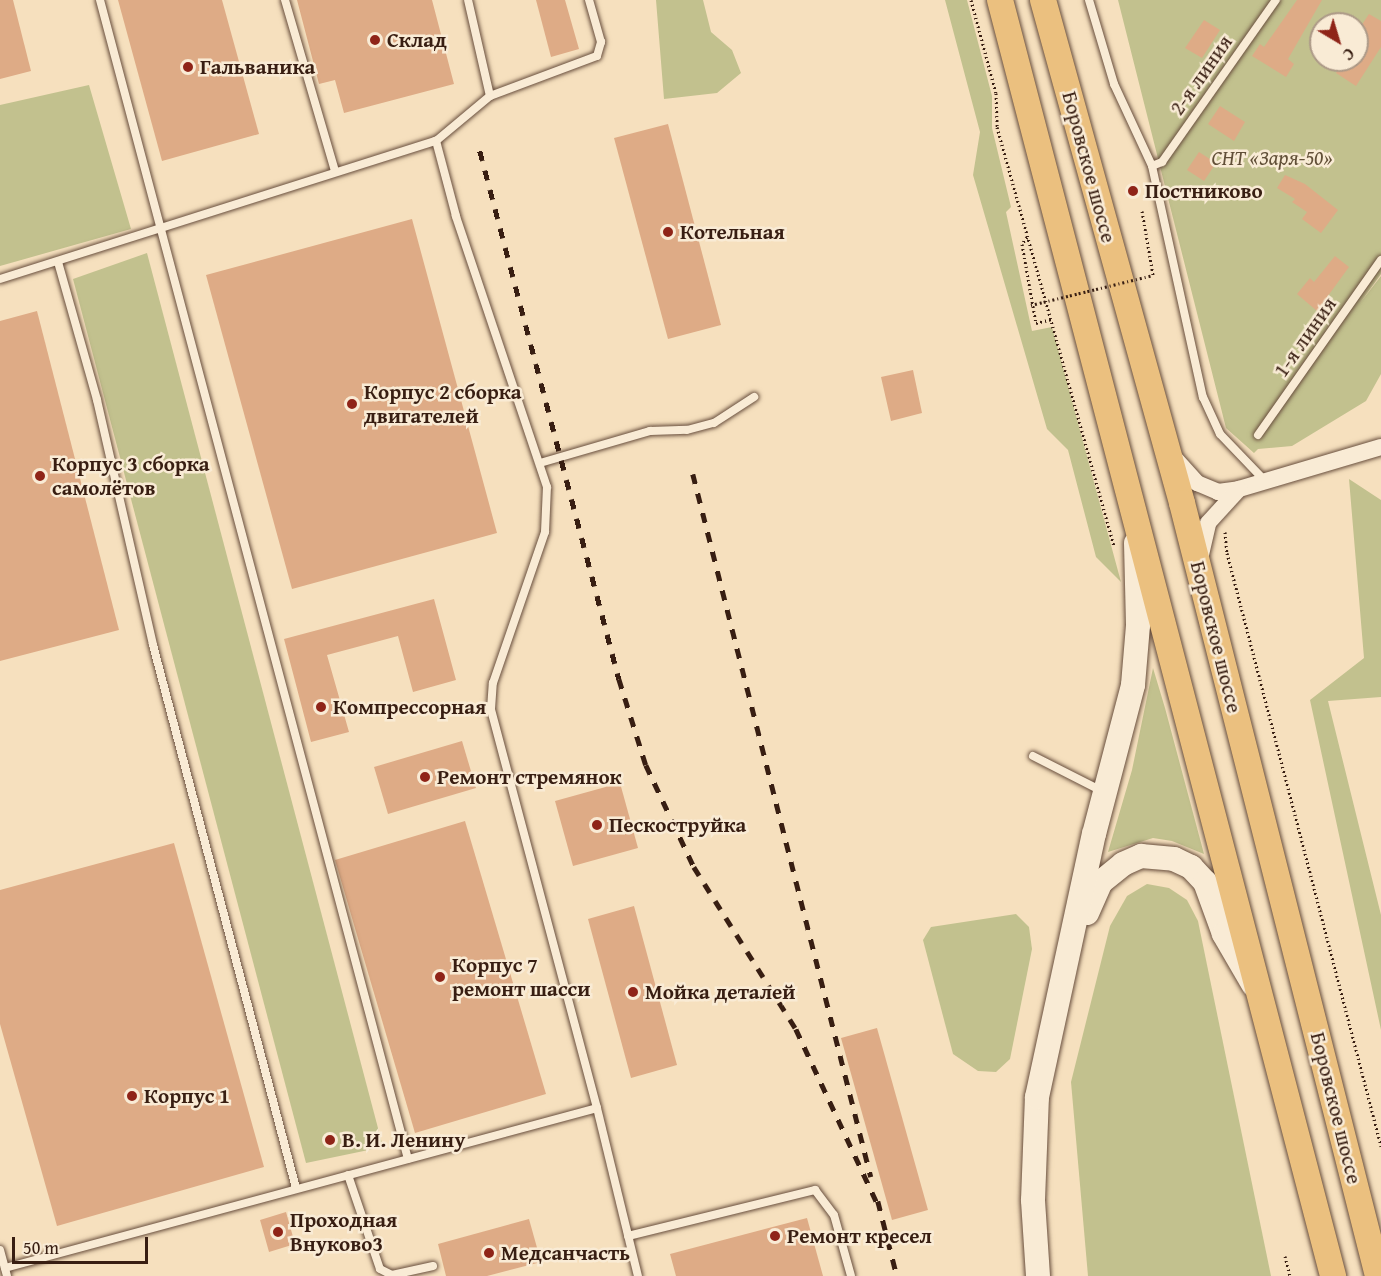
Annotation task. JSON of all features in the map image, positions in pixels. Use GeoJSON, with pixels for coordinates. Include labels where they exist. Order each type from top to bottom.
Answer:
{"type":"FeatureCollection","features":[{"type":"Feature","properties":{"kind":"main road","name":"Боровское шоссе"},"geometry":{"type":"LineString","coordinates":[[1000,0],[1134,504],[1333,1276]]}},
{"type":"Feature","properties":{"kind":"main road","name":"Боровское шоссе"},"geometry":{"type":"LineString","coordinates":[[1043,0],[1198,568],[1378,1276]]}},
{"type":"Feature","properties":{"kind":"street"},"geometry":{"type":"LineString","coordinates":[[1166,447],[1206,488],[1239,489],[1381,447]]}},
{"type":"Feature","properties":{"kind":"street"},"geometry":{"type":"LineString","coordinates":[[1198,568],[1208,523],[1239,489]]}},
{"type":"Feature","properties":{"kind":"street"},"geometry":{"type":"LineString","coordinates":[[1038,1276],[1034,1200],[1035,1117],[1046,1041],[1105,793],[1132,693],[1137,653],[1134,504]]}},
{"type":"Feature","properties":{"kind":"street"},"geometry":{"type":"LineString","coordinates":[[1063,970],[1101,882],[1129,860],[1168,857],[1191,867],[1205,882],[1227,941],[1261,997]]}},
{"type":"Feature","properties":{"kind":"lane"},"geometry":{"type":"LineString","coordinates":[[100,0],[408,1159]]}},
{"type":"Feature","properties":{"kind":"lane"},"geometry":{"type":"LineString","coordinates":[[285,0],[335,171]]}},
{"type":"Feature","properties":{"kind":"lane"},"geometry":{"type":"LineString","coordinates":[[468,0],[490,96]]}},
{"type":"Feature","properties":{"kind":"lane"},"geometry":{"type":"LineString","coordinates":[[0,279],[161,226],[436,141],[490,96],[597,56],[601,42],[589,0]]}},
{"type":"Feature","properties":{"kind":"lane"},"geometry":{"type":"LineString","coordinates":[[1089,0],[1114,84],[1152,166],[1203,397],[1220,434],[1266,482]]}},
{"type":"Feature","properties":{"kind":"lane","name":"2-я линия"},"geometry":{"type":"LineString","coordinates":[[1152,166],[1162,162],[1276,0]]}},
{"type":"Feature","properties":{"kind":"lane"},"geometry":{"type":"LineString","coordinates":[[436,141],[456,216],[540,463],[549,504],[545,532],[493,683],[491,709],[597,1108],[638,1276]]}},
{"type":"Feature","properties":{"kind":"lane","name":"1-я линия"},"geometry":{"type":"LineString","coordinates":[[1258,435],[1381,260]]}},
{"type":"Feature","properties":{"kind":"lane"},"geometry":{"type":"LineString","coordinates":[[57,262],[97,400],[153,645],[296,1188]]}},
{"type":"Feature","properties":{"kind":"lane"},"geometry":{"type":"LineString","coordinates":[[540,463],[650,430],[687,430],[714,423],[754,397]]}},
{"type":"Feature","properties":{"kind":"lane"},"geometry":{"type":"LineString","coordinates":[[1033,756],[1105,793]]}},
{"type":"Feature","properties":{"kind":"lane"},"geometry":{"type":"LineString","coordinates":[[0,1250],[6,1272],[296,1188],[597,1108]]}},
{"type":"Feature","properties":{"kind":"lane"},"geometry":{"type":"LineString","coordinates":[[348,1174],[380,1269],[392,1275],[433,1266]]}},
{"type":"Feature","properties":{"kind":"lane"},"geometry":{"type":"LineString","coordinates":[[628,1236],[815,1190],[834,1215],[851,1276]]}},
{"type":"Feature","properties":{"kind":"path"},"geometry":{"type":"LineString","coordinates":[[971,0],[996,93],[997,127],[1026,237],[1052,319],[1116,550]]}},
{"type":"Feature","properties":{"kind":"path"},"geometry":{"type":"LineString","coordinates":[[1031,305],[1153,274],[1142,211]]}},
{"type":"Feature","properties":{"kind":"path"},"geometry":{"type":"LineString","coordinates":[[1026,237],[1022,244],[1035,323],[1052,319]]}},
{"type":"Feature","properties":{"kind":"path"},"geometry":{"type":"LineString","coordinates":[[1225,525],[1227,553],[1381,1146]]}},
{"type":"Feature","properties":{"kind":"path"},"geometry":{"type":"LineString","coordinates":[[1285,1256],[1290,1276]]}},
{"type":"Feature","properties":{"kind":"green space"},"geometry":{"type":"Polygon","coordinates":[[[656,0],[703,0],[711,32],[732,50],[741,73],[717,93],[664,99],[656,0]]]}},
{"type":"Feature","properties":{"kind":"green space"},"geometry":{"type":"Polygon","coordinates":[[[945,0],[967,0],[992,96],[992,128],[1011,207],[1006,212],[1032,331],[1052,327],[1121,582],[1096,557],[1068,450],[1047,429],[973,175],[980,132],[945,0]]]}},
{"type":"Feature","properties":{"kind":"green space","name":"СНТ «Заря-50»"},"geometry":{"type":"Polygon","coordinates":[[[1118,0],[1381,0],[1381,274],[1360,303],[1381,276],[1381,374],[1366,401],[1292,446],[1258,449],[1254,453],[1226,428],[1118,0]]]}},
{"type":"Feature","properties":{"kind":"green space"},"geometry":{"type":"Polygon","coordinates":[[[89,85],[131,229],[0,266],[0,105],[89,85]]]}},
{"type":"Feature","properties":{"kind":"green space"},"geometry":{"type":"Polygon","coordinates":[[[147,253],[383,1147],[306,1163],[73,279],[147,253]]]}},
{"type":"Feature","properties":{"kind":"green space"},"geometry":{"type":"Polygon","coordinates":[[[1349,479],[1381,500],[1381,697],[1328,701],[1381,915],[1381,1030],[1310,700],[1364,658],[1349,479]]]}},
{"type":"Feature","properties":{"kind":"green space"},"geometry":{"type":"Polygon","coordinates":[[[1153,668],[1204,854],[1172,841],[1153,838],[1108,852],[1132,770],[1153,668]]]}},
{"type":"Feature","properties":{"kind":"green space"},"geometry":{"type":"Polygon","coordinates":[[[1147,884],[1169,888],[1187,900],[1198,921],[1271,1276],[1088,1276],[1071,1082],[1110,926],[1127,896],[1147,884]]]}},
{"type":"Feature","properties":{"kind":"green space"},"geometry":{"type":"Polygon","coordinates":[[[1016,914],[1029,927],[1032,949],[1010,1059],[996,1072],[978,1071],[953,1054],[923,940],[931,927],[1016,914]]]}},
{"type":"Feature","properties":{"kind":"building"},"geometry":{"type":"Polygon","coordinates":[[[0,0],[13,0],[31,71],[0,79],[0,0]]]}},
{"type":"Feature","properties":{"kind":"building","name":"Гальваника"},"geometry":{"type":"Polygon","coordinates":[[[118,0],[222,0],[259,134],[162,161],[118,0]]]}},
{"type":"Feature","properties":{"kind":"building","name":"Склад"},"geometry":{"type":"Polygon","coordinates":[[[297,0],[432,0],[454,84],[344,113],[335,80],[319,84],[297,0]]]}},
{"type":"Feature","properties":{"kind":"building"},"geometry":{"type":"Polygon","coordinates":[[[536,0],[565,0],[579,49],[551,57],[536,0]]]}},
{"type":"Feature","properties":{"kind":"building"},"geometry":{"type":"Polygon","coordinates":[[[1297,0],[1322,0],[1315,12],[1309,12],[1309,23],[1288,59],[1294,64],[1286,77],[1252,56],[1260,44],[1264,47],[1297,0]]]}},
{"type":"Feature","properties":{"kind":"building"},"geometry":{"type":"Polygon","coordinates":[[[1369,14],[1381,21],[1381,47],[1369,66],[1369,14]]]}},
{"type":"Feature","properties":{"kind":"building"},"geometry":{"type":"Polygon","coordinates":[[[1204,20],[1220,30],[1202,58],[1185,48],[1204,20]]]}},
{"type":"Feature","properties":{"kind":"building"},"geometry":{"type":"Polygon","coordinates":[[[1337,72],[1365,72],[1356,86],[1337,72]]]}},
{"type":"Feature","properties":{"kind":"building"},"geometry":{"type":"Polygon","coordinates":[[[1220,106],[1245,122],[1234,141],[1208,124],[1220,106]]]}},
{"type":"Feature","properties":{"kind":"building","name":"Котельная"},"geometry":{"type":"Polygon","coordinates":[[[668,124],[721,325],[668,339],[614,138],[668,124]]]}},
{"type":"Feature","properties":{"kind":"building"},"geometry":{"type":"Polygon","coordinates":[[[1199,152],[1216,163],[1204,181],[1187,170],[1199,152]]]}},
{"type":"Feature","properties":{"kind":"building"},"geometry":{"type":"Polygon","coordinates":[[[1285,175],[1305,184],[1338,210],[1321,233],[1302,219],[1307,212],[1292,202],[1295,199],[1277,188],[1285,175]]]}},
{"type":"Feature","properties":{"kind":"building","name":"Корпус 2 сборка двигателей"},"geometry":{"type":"Polygon","coordinates":[[[412,219],[497,533],[292,589],[206,275],[412,219]]]}},
{"type":"Feature","properties":{"kind":"building"},"geometry":{"type":"Polygon","coordinates":[[[1335,256],[1349,267],[1317,311],[1297,294],[1310,278],[1314,282],[1335,256]]]}},
{"type":"Feature","properties":{"kind":"building","name":"Корпус 3 сборка самолётов"},"geometry":{"type":"Polygon","coordinates":[[[37,311],[119,630],[0,661],[0,321],[37,311]]]}},
{"type":"Feature","properties":{"kind":"building"},"geometry":{"type":"Polygon","coordinates":[[[913,370],[922,413],[891,421],[881,377],[913,370]]]}},
{"type":"Feature","properties":{"kind":"building"},"geometry":{"type":"Polygon","coordinates":[[[434,599],[456,680],[413,692],[398,636],[327,655],[349,732],[311,742],[284,639],[434,599]]]}},
{"type":"Feature","properties":{"kind":"building","name":"Ремонт стремянок"},"geometry":{"type":"Polygon","coordinates":[[[462,741],[476,788],[388,814],[374,767],[462,741]]]}},
{"type":"Feature","properties":{"kind":"building","name":"Пескоструйка"},"geometry":{"type":"Polygon","coordinates":[[[620,783],[638,848],[573,866],[555,801],[620,783]]]}},
{"type":"Feature","properties":{"kind":"building","name":"Корпус 7 ремонт шасси"},"geometry":{"type":"Polygon","coordinates":[[[465,821],[546,1094],[415,1133],[335,860],[465,821]]]}},
{"type":"Feature","properties":{"kind":"building","name":"Корпус 1"},"geometry":{"type":"Polygon","coordinates":[[[174,843],[264,1167],[57,1226],[0,1024],[0,890],[174,843]]]}},
{"type":"Feature","properties":{"kind":"building","name":"Мойка деталей"},"geometry":{"type":"Polygon","coordinates":[[[634,906],[677,1065],[631,1078],[588,919],[634,906]]]}},
{"type":"Feature","properties":{"kind":"building"},"geometry":{"type":"Polygon","coordinates":[[[877,1028],[928,1210],[892,1220],[841,1038],[877,1028]]]}},
{"type":"Feature","properties":{"kind":"building","name":"Проходная Внуково3"},"geometry":{"type":"Polygon","coordinates":[[[286,1212],[295,1244],[269,1252],[260,1220],[286,1212]]]}},
{"type":"Feature","properties":{"kind":"building","name":"Ремонт кресел"},"geometry":{"type":"Polygon","coordinates":[[[807,1218],[823,1276],[676,1276],[670,1254],[807,1218]]]}},
{"type":"Feature","properties":{"kind":"building","name":"Медсанчасть"},"geometry":{"type":"Polygon","coordinates":[[[529,1219],[541,1262],[487,1276],[446,1276],[438,1244],[529,1219]]]}},
{"type":"Feature","properties":{"kind":"railway"},"geometry":{"type":"LineString","coordinates":[[480,151],[619,679],[646,765],[694,867],[796,1029],[880,1209]]}},
{"type":"Feature","properties":{"kind":"railway"},"geometry":{"type":"LineString","coordinates":[[693,474],[871,1177]]}},
{"type":"Feature","properties":{"kind":"railway"},"geometry":{"type":"LineString","coordinates":[[878,1201],[897,1276]]}},
{"type":"Feature","properties":{"kind":"place","name":"Склад"},"geometry":{"type":"Point","coordinates":[375,40]}},
{"type":"Feature","properties":{"kind":"place","name":"Гальваника"},"geometry":{"type":"Point","coordinates":[188,67]}},
{"type":"Feature","properties":{"kind":"place","name":"Постниково"},"geometry":{"type":"Point","coordinates":[1133,191]}},
{"type":"Feature","properties":{"kind":"place","name":"Котельная"},"geometry":{"type":"Point","coordinates":[668,232]}},
{"type":"Feature","properties":{"kind":"place","name":"Корпус 2 сборка двигателей"},"geometry":{"type":"Point","coordinates":[352,404]}},
{"type":"Feature","properties":{"kind":"place","name":"Корпус 3 сборка самолётов"},"geometry":{"type":"Point","coordinates":[40,476]}},
{"type":"Feature","properties":{"kind":"place","name":"Компрессорная"},"geometry":{"type":"Point","coordinates":[321,707]}},
{"type":"Feature","properties":{"kind":"place","name":"Ремонт стремянок"},"geometry":{"type":"Point","coordinates":[425,777]}},
{"type":"Feature","properties":{"kind":"place","name":"Пескоструйка"},"geometry":{"type":"Point","coordinates":[597,825]}},
{"type":"Feature","properties":{"kind":"place","name":"Корпус 7 ремонт шасси"},"geometry":{"type":"Point","coordinates":[440,977]}},
{"type":"Feature","properties":{"kind":"place","name":"Мойка деталей"},"geometry":{"type":"Point","coordinates":[633,992]}},
{"type":"Feature","properties":{"kind":"place","name":"Корпус 1"},"geometry":{"type":"Point","coordinates":[132,1096]}},
{"type":"Feature","properties":{"kind":"place","name":"В. И. Ленину"},"geometry":{"type":"Point","coordinates":[330,1140]}},
{"type":"Feature","properties":{"kind":"place","name":"Проходная Внуково3"},"geometry":{"type":"Point","coordinates":[278,1232]}},
{"type":"Feature","properties":{"kind":"place","name":"Ремонт кресел"},"geometry":{"type":"Point","coordinates":[775,1236]}},
{"type":"Feature","properties":{"kind":"place","name":"Медсанчасть"},"geometry":{"type":"Point","coordinates":[489,1253]}}]}
